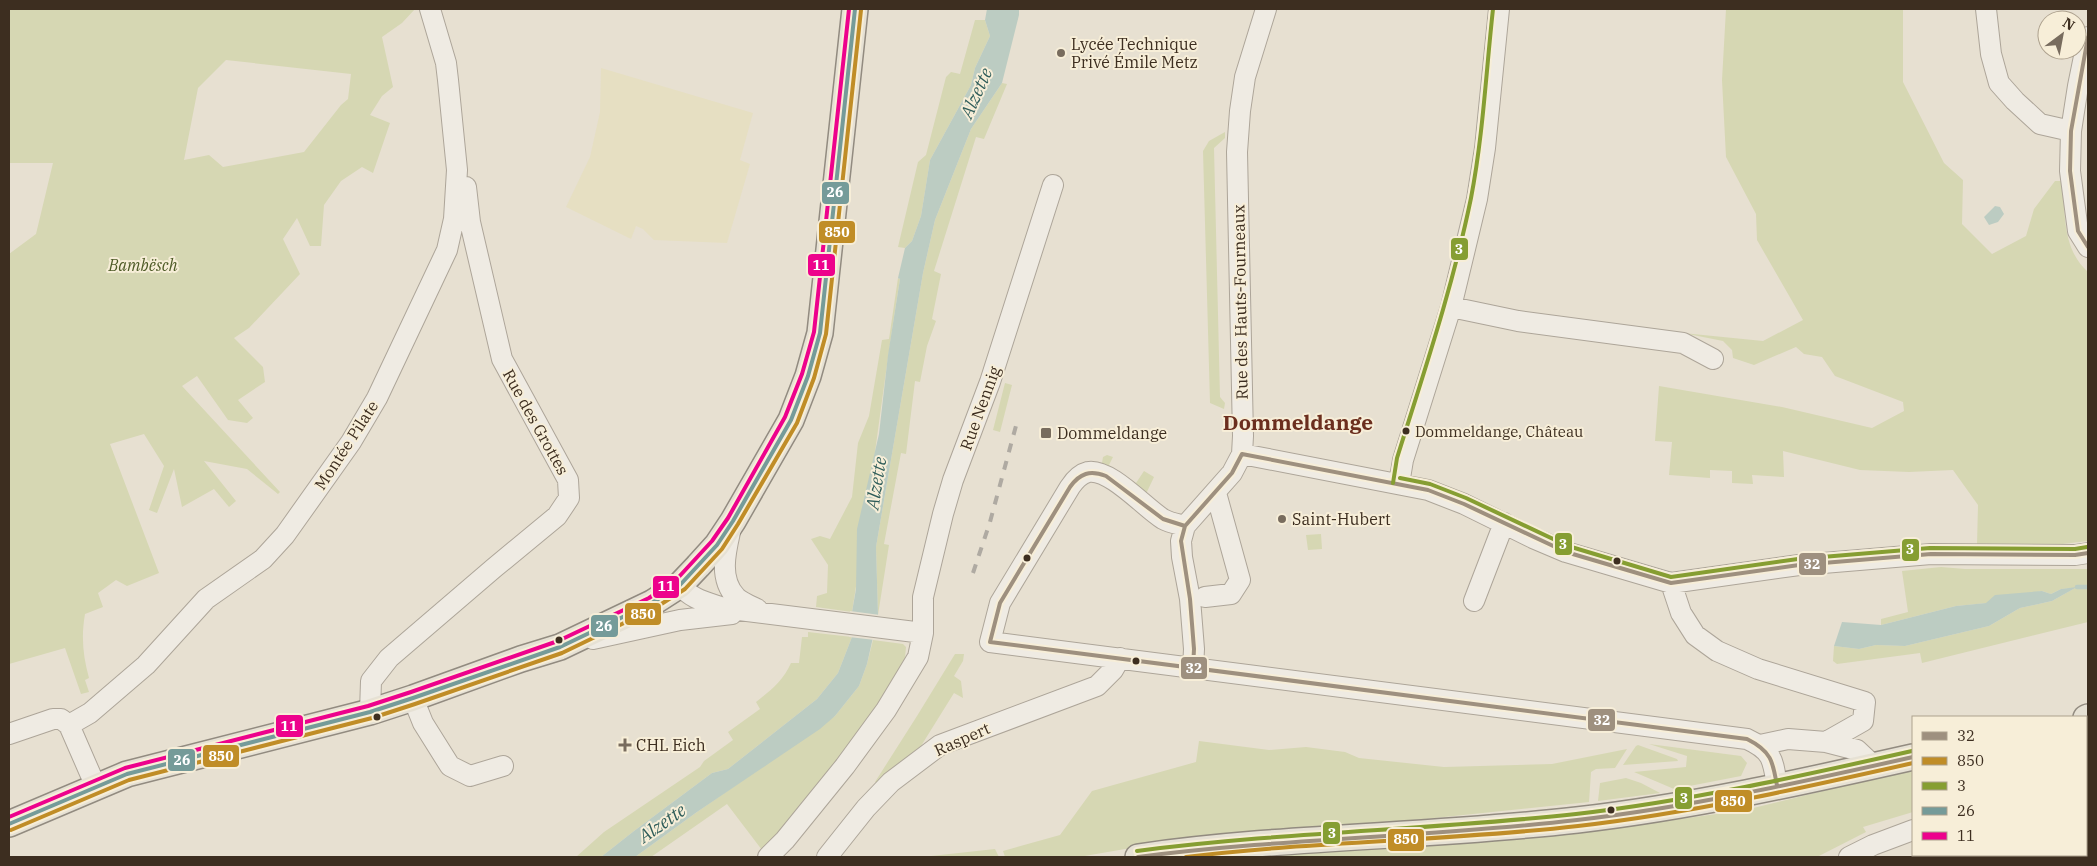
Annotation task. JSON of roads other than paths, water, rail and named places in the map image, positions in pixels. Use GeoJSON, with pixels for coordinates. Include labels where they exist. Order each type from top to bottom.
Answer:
{"type":"FeatureCollection","features":[{"type":"Feature","properties":{"kind":"main road"},"geometry":{"type":"LineString","coordinates":[[9,824],[127,774],[370,712],[560,647],[652,603],[680,585],[717,545],[733,521],[791,420],[808,376],[820,332],[854,9]]}},
{"type":"Feature","properties":{"kind":"main road"},"geometry":{"type":"LineString","coordinates":[[1138,857],[1225,846],[1475,830],[1576,820],[1676,807],[1912,757]]}},
{"type":"Feature","properties":{"kind":"street","name":"Montée Pilate"},"geometry":{"type":"LineString","coordinates":[[69,725],[90,713],[146,665],[206,599],[263,559],[285,534],[351,442],[377,398],[448,250],[454,219],[457,170],[446,63],[430,9]]}},
{"type":"Feature","properties":{"kind":"street","name":"Rue des Hauts-Fourneaux"},"geometry":{"type":"LineString","coordinates":[[1185,526],[1232,473],[1242,454],[1244,436],[1236,152],[1240,110],[1246,77],[1266,9]]}},
{"type":"Feature","properties":{"kind":"street"},"geometry":{"type":"LineString","coordinates":[[1399,484],[1403,460],[1451,307],[1477,199],[1499,9]]}},
{"type":"Feature","properties":{"kind":"street"},"geometry":{"type":"LineString","coordinates":[[1986,9],[1991,54],[1998,83],[2040,124],[2071,131]]}},
{"type":"Feature","properties":{"kind":"street"},"geometry":{"type":"LineString","coordinates":[[2088,37],[2071,131],[2070,171],[2078,231],[2088,247]]}},
{"type":"Feature","properties":{"kind":"street","name":"Rue des Grottes"},"geometry":{"type":"LineString","coordinates":[[370,712],[371,681],[390,658],[557,516],[569,498],[568,480],[502,359],[470,222],[463,176],[457,170]]}},
{"type":"Feature","properties":{"kind":"street","name":"Rue Nennig"},"geometry":{"type":"LineString","coordinates":[[916,632],[943,514],[953,480],[990,382],[1053,185]]}},
{"type":"Feature","properties":{"kind":"street"},"geometry":{"type":"LineString","coordinates":[[1451,307],[1518,321],[1683,344],[1713,359]]}},
{"type":"Feature","properties":{"kind":"street"},"geometry":{"type":"LineString","coordinates":[[1242,454],[1428,490],[1464,504],[1566,552],[1671,583],[1799,565],[1931,554],[2088,554]]}},
{"type":"Feature","properties":{"kind":"street"},"geometry":{"type":"LineString","coordinates":[[1193,668],[1194,649],[1190,599],[1181,541],[1185,526],[1163,519],[1110,479],[1100,474],[1088,472],[1077,478],[1070,486],[1000,603],[990,642],[1747,739],[1760,745],[1771,756],[1777,786]]}},
{"type":"Feature","properties":{"kind":"street"},"geometry":{"type":"LineString","coordinates":[[1205,597],[1231,594],[1240,580],[1216,493]]}},
{"type":"Feature","properties":{"kind":"street"},"geometry":{"type":"LineString","coordinates":[[733,521],[725,558],[726,579],[736,597],[758,612]]}},
{"type":"Feature","properties":{"kind":"street"},"geometry":{"type":"LineString","coordinates":[[1474,601],[1504,523]]}},
{"type":"Feature","properties":{"kind":"street"},"geometry":{"type":"LineString","coordinates":[[1671,583],[1680,613],[1694,635],[1717,651],[1758,669],[1865,702],[1863,721],[1826,742]]}},
{"type":"Feature","properties":{"kind":"street"},"geometry":{"type":"LineString","coordinates":[[680,585],[686,593],[695,598],[723,608],[916,632],[918,657],[886,710],[845,766],[785,840],[768,857]]}},
{"type":"Feature","properties":{"kind":"street"},"geometry":{"type":"LineString","coordinates":[[560,647],[623,632],[710,616],[758,612]]}},
{"type":"Feature","properties":{"kind":"street","name":"Raspert"},"geometry":{"type":"LineString","coordinates":[[827,857],[866,808],[891,782],[940,746],[1097,686],[1113,670],[1120,658]]}},
{"type":"Feature","properties":{"kind":"street"},"geometry":{"type":"LineString","coordinates":[[413,698],[423,723],[450,766],[470,776],[503,766]]}},
{"type":"Feature","properties":{"kind":"street"},"geometry":{"type":"LineString","coordinates":[[9,734],[52,719],[61,719],[69,725],[96,787]]}},
{"type":"Feature","properties":{"kind":"street"},"geometry":{"type":"LineString","coordinates":[[1760,745],[1788,739],[1826,742],[1857,750],[1874,766]]}},
{"type":"Feature","properties":{"kind":"street"},"geometry":{"type":"LineString","coordinates":[[1849,857],[1873,844],[1912,830]]}},
{"type":"Feature","properties":{"kind":"water","name":"Alzette"},"geometry":{"type":"Polygon","coordinates":[[[987,9],[1019,9],[1019,15],[1002,83],[971,129],[935,220],[923,273],[876,547],[878,615],[867,664],[859,686],[835,716],[820,729],[697,812],[635,857],[601,857],[712,773],[728,769],[817,699],[838,673],[852,637],[852,612],[856,589],[857,529],[879,434],[888,355],[900,279],[898,278],[905,248],[912,241],[921,216],[930,160],[971,85],[975,68],[990,36],[985,20],[987,9]]]}},
{"type":"Feature","properties":{"kind":"water"},"geometry":{"type":"Polygon","coordinates":[[[1995,206],[2000,207],[2004,214],[1998,222],[1989,225],[1984,217],[1995,206]]]}},
{"type":"Feature","properties":{"kind":"water"},"geometry":{"type":"Polygon","coordinates":[[[2077,587],[2052,601],[2020,608],[1989,626],[1905,646],[1876,645],[1859,649],[1834,646],[1842,622],[1881,625],[1956,606],[1986,603],[1995,595],[2042,591],[2051,594],[2061,589],[2077,587]]]}},
{"type":"Feature","properties":{"kind":"waterway"},"geometry":{"type":"LineString","coordinates":[[2077,587],[2088,587]]}},
{"type":"Feature","properties":{"kind":"railway"},"geometry":{"type":"LineString","coordinates":[[973,573],[990,522],[1017,422]]}},
{"type":"Feature","properties":{"kind":"place","name":"Lycée Technique Privé Émile Metz"},"geometry":{"type":"Point","coordinates":[1061,53]}},
{"type":"Feature","properties":{"kind":"place","name":"Dommeldange, Château"},"geometry":{"type":"Point","coordinates":[1406,431]}},
{"type":"Feature","properties":{"kind":"place","name":"Dommeldange"},"geometry":{"type":"Point","coordinates":[1046,433]}},
{"type":"Feature","properties":{"kind":"place","name":"Saint-Hubert"},"geometry":{"type":"Point","coordinates":[1282,519]}},
{"type":"Feature","properties":{"kind":"place","name":"CHL Eich"},"geometry":{"type":"Point","coordinates":[625,745]}},
{"type":"Feature","properties":{"kind":"district","name":"Dommeldange"},"geometry":{"type":"Point","coordinates":[1298,422]}},
{"type":"Feature","properties":{"kind":"park label","name":"Bambësch"},"geometry":{"type":"Point","coordinates":[143,265]}}]}
